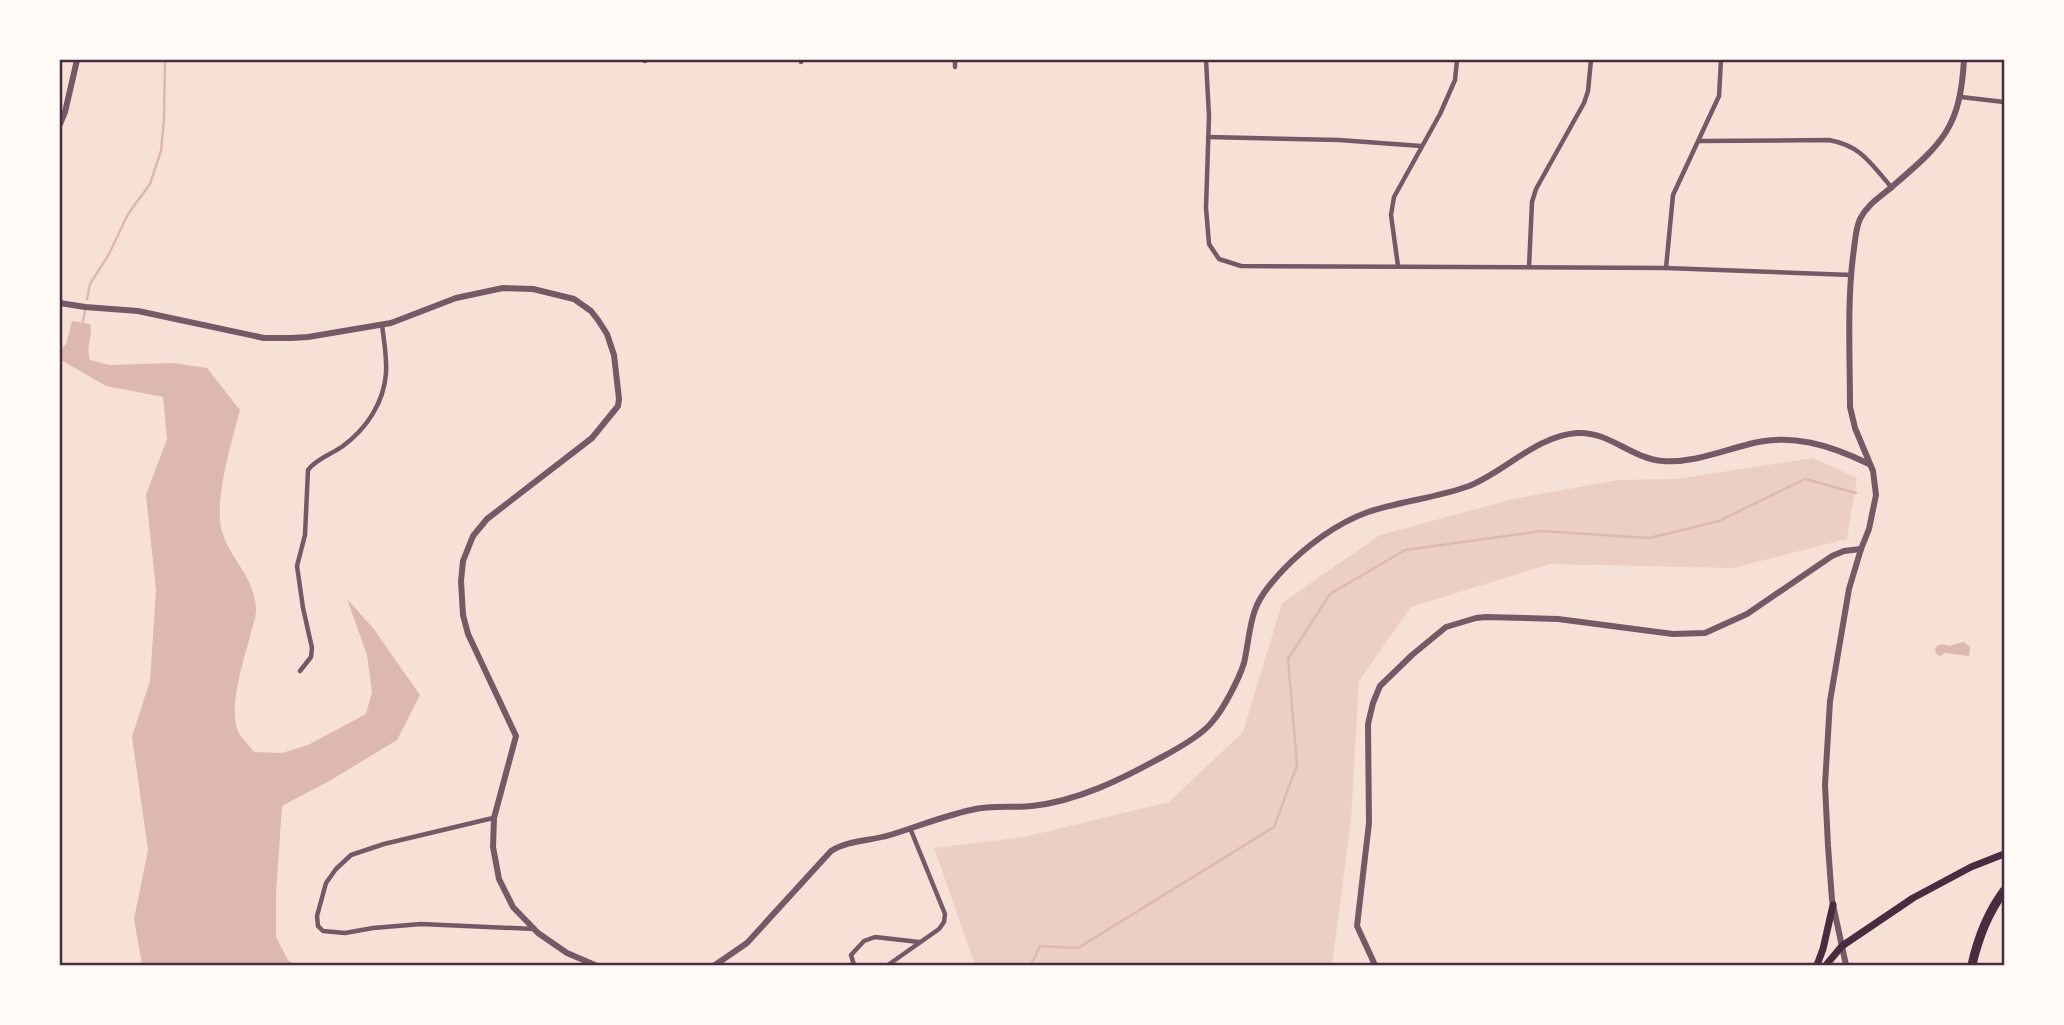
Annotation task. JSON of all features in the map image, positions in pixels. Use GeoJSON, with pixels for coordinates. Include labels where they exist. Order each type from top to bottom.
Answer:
{"type":"FeatureCollection","features":[{"type":"Feature","properties":{"kind":"highway"},"geometry":{"type":"LineString","coordinates":[[1972,965],[1986,919],[2004,891]]}},
{"type":"Feature","properties":{"kind":"main road"},"geometry":{"type":"LineString","coordinates":[[1826,965],[1842,946],[1913,898],[1971,867],[2004,854]]}},
{"type":"Feature","properties":{"kind":"main road"},"geometry":{"type":"LineString","coordinates":[[1817,965],[1833,905]]}},
{"type":"Feature","properties":{"kind":"street"},"geometry":{"type":"LineString","coordinates":[[60,124],[77,60]]}},
{"type":"Feature","properties":{"kind":"street"},"geometry":{"type":"LineString","coordinates":[[955,60],[955,66]]}},
{"type":"Feature","properties":{"kind":"street"},"geometry":{"type":"LineString","coordinates":[[1206,60],[1206,208],[1209,244],[1225,262],[1241,266],[1667,268],[1851,275]]}},
{"type":"Feature","properties":{"kind":"street"},"geometry":{"type":"LineString","coordinates":[[1398,266],[1391,215],[1394,197],[1440,114],[1455,80],[1457,60]]}},
{"type":"Feature","properties":{"kind":"street"},"geometry":{"type":"LineString","coordinates":[[1529,267],[1532,202],[1536,189],[1584,103],[1591,60]]}},
{"type":"Feature","properties":{"kind":"street"},"geometry":{"type":"LineString","coordinates":[[1667,268],[1673,195],[1719,96],[1721,60]]}},
{"type":"Feature","properties":{"kind":"street"},"geometry":{"type":"LineString","coordinates":[[1846,965],[1833,905],[1825,785],[1830,701],[1849,589],[1869,529],[1876,495],[1873,471],[1855,428],[1850,407],[1851,275],[1856,232],[1861,218],[1872,202],[1892,188],[1937,146],[1953,122],[1961,97],[1964,60]]}},
{"type":"Feature","properties":{"kind":"street"},"geometry":{"type":"LineString","coordinates":[[1961,97],[2004,102]]}},
{"type":"Feature","properties":{"kind":"street"},"geometry":{"type":"LineString","coordinates":[[1208,137],[1339,140],[1422,146]]}},
{"type":"Feature","properties":{"kind":"street"},"geometry":{"type":"LineString","coordinates":[[1699,141],[1829,140],[1845,143],[1858,150],[1892,188]]}},
{"type":"Feature","properties":{"kind":"street"},"geometry":{"type":"LineString","coordinates":[[60,303],[138,311],[264,338],[307,337],[391,323],[456,298],[483,290],[503,288],[533,289],[574,299],[591,311],[607,334],[614,355],[618,406],[592,438],[487,519],[473,536],[463,561],[461,581],[468,634],[516,736],[494,818],[494,847],[499,879],[513,907],[534,929],[567,953],[595,965]]}},
{"type":"Feature","properties":{"kind":"street"},"geometry":{"type":"LineString","coordinates":[[300,671],[311,657],[312,648],[303,608],[298,566],[305,535],[308,470],[357,436],[380,400],[386,372],[382,324]]}},
{"type":"Feature","properties":{"kind":"street"},"geometry":{"type":"LineString","coordinates":[[715,965],[726,960],[747,943],[838,846],[886,836],[975,809],[1034,806],[1061,800],[1118,781],[1167,755],[1213,722],[1238,679],[1255,609],[1283,570],[1345,521],[1470,485],[1498,472],[1550,439],[1577,433],[1606,439],[1640,457],[1662,461],[1703,458],[1750,443],[1774,439],[1806,441],[1838,449],[1869,464]]}},
{"type":"Feature","properties":{"kind":"street"},"geometry":{"type":"LineString","coordinates":[[1375,965],[1357,926],[1369,823],[1368,724],[1380,686],[1412,655],[1446,627],[1486,617],[1558,620],[1673,634],[1706,633],[1747,614],[1832,556],[1861,549]]}},
{"type":"Feature","properties":{"kind":"street"},"geometry":{"type":"LineString","coordinates":[[494,818],[384,844],[351,855],[326,883],[317,916],[318,926],[323,931],[345,933],[421,925],[534,929]]}},
{"type":"Feature","properties":{"kind":"street"},"geometry":{"type":"LineString","coordinates":[[888,965],[939,929],[944,922],[945,914],[910,828]]}},
{"type":"Feature","properties":{"kind":"street"},"geometry":{"type":"LineString","coordinates":[[854,965],[851,955],[864,941],[875,937],[921,942]]}},
{"type":"Feature","properties":{"kind":"shaded area"},"geometry":{"type":"Polygon","coordinates":[[[72,321],[90,324],[90,360],[110,365],[173,363],[207,368],[240,410],[225,468],[220,515],[224,538],[251,586],[256,610],[238,684],[235,709],[238,731],[254,752],[282,753],[308,745],[366,714],[372,692],[367,655],[347,599],[373,628],[420,695],[397,740],[282,806],[276,937],[288,960],[296,965],[142,965],[134,919],[148,850],[132,737],[150,681],[156,590],[146,495],[167,439],[163,397],[106,386],[61,360],[60,351],[66,344],[72,321]]]}},
{"type":"Feature","properties":{"kind":"shaded area"},"geometry":{"type":"Polygon","coordinates":[[[1813,458],[1857,478],[1847,539],[1733,568],[1550,564],[1411,607],[1359,681],[1351,820],[1332,965],[975,965],[934,848],[1024,837],[1169,802],[1243,732],[1282,603],[1380,535],[1513,499],[1618,480],[1677,479],[1813,458]]]}},
{"type":"Feature","properties":{"kind":"shaded area"},"geometry":{"type":"Polygon","coordinates":[[[1964,642],[1970,647],[1969,656],[1936,654],[1937,646],[1964,642]]]}},
{"type":"Feature","properties":{"kind":"waterway"},"geometry":{"type":"LineString","coordinates":[[87,299],[90,284],[109,254],[128,214],[150,184],[161,151],[165,60]]}},
{"type":"Feature","properties":{"kind":"waterway"},"geometry":{"type":"LineString","coordinates":[[82,325],[85,311]]}},
{"type":"Feature","properties":{"kind":"waterway"},"geometry":{"type":"LineString","coordinates":[[1031,965],[1040,946],[1078,948],[1274,827],[1297,765],[1288,659],[1330,594],[1405,550],[1542,531],[1649,538],[1719,521],[1805,479],[1856,493]]}}]}
